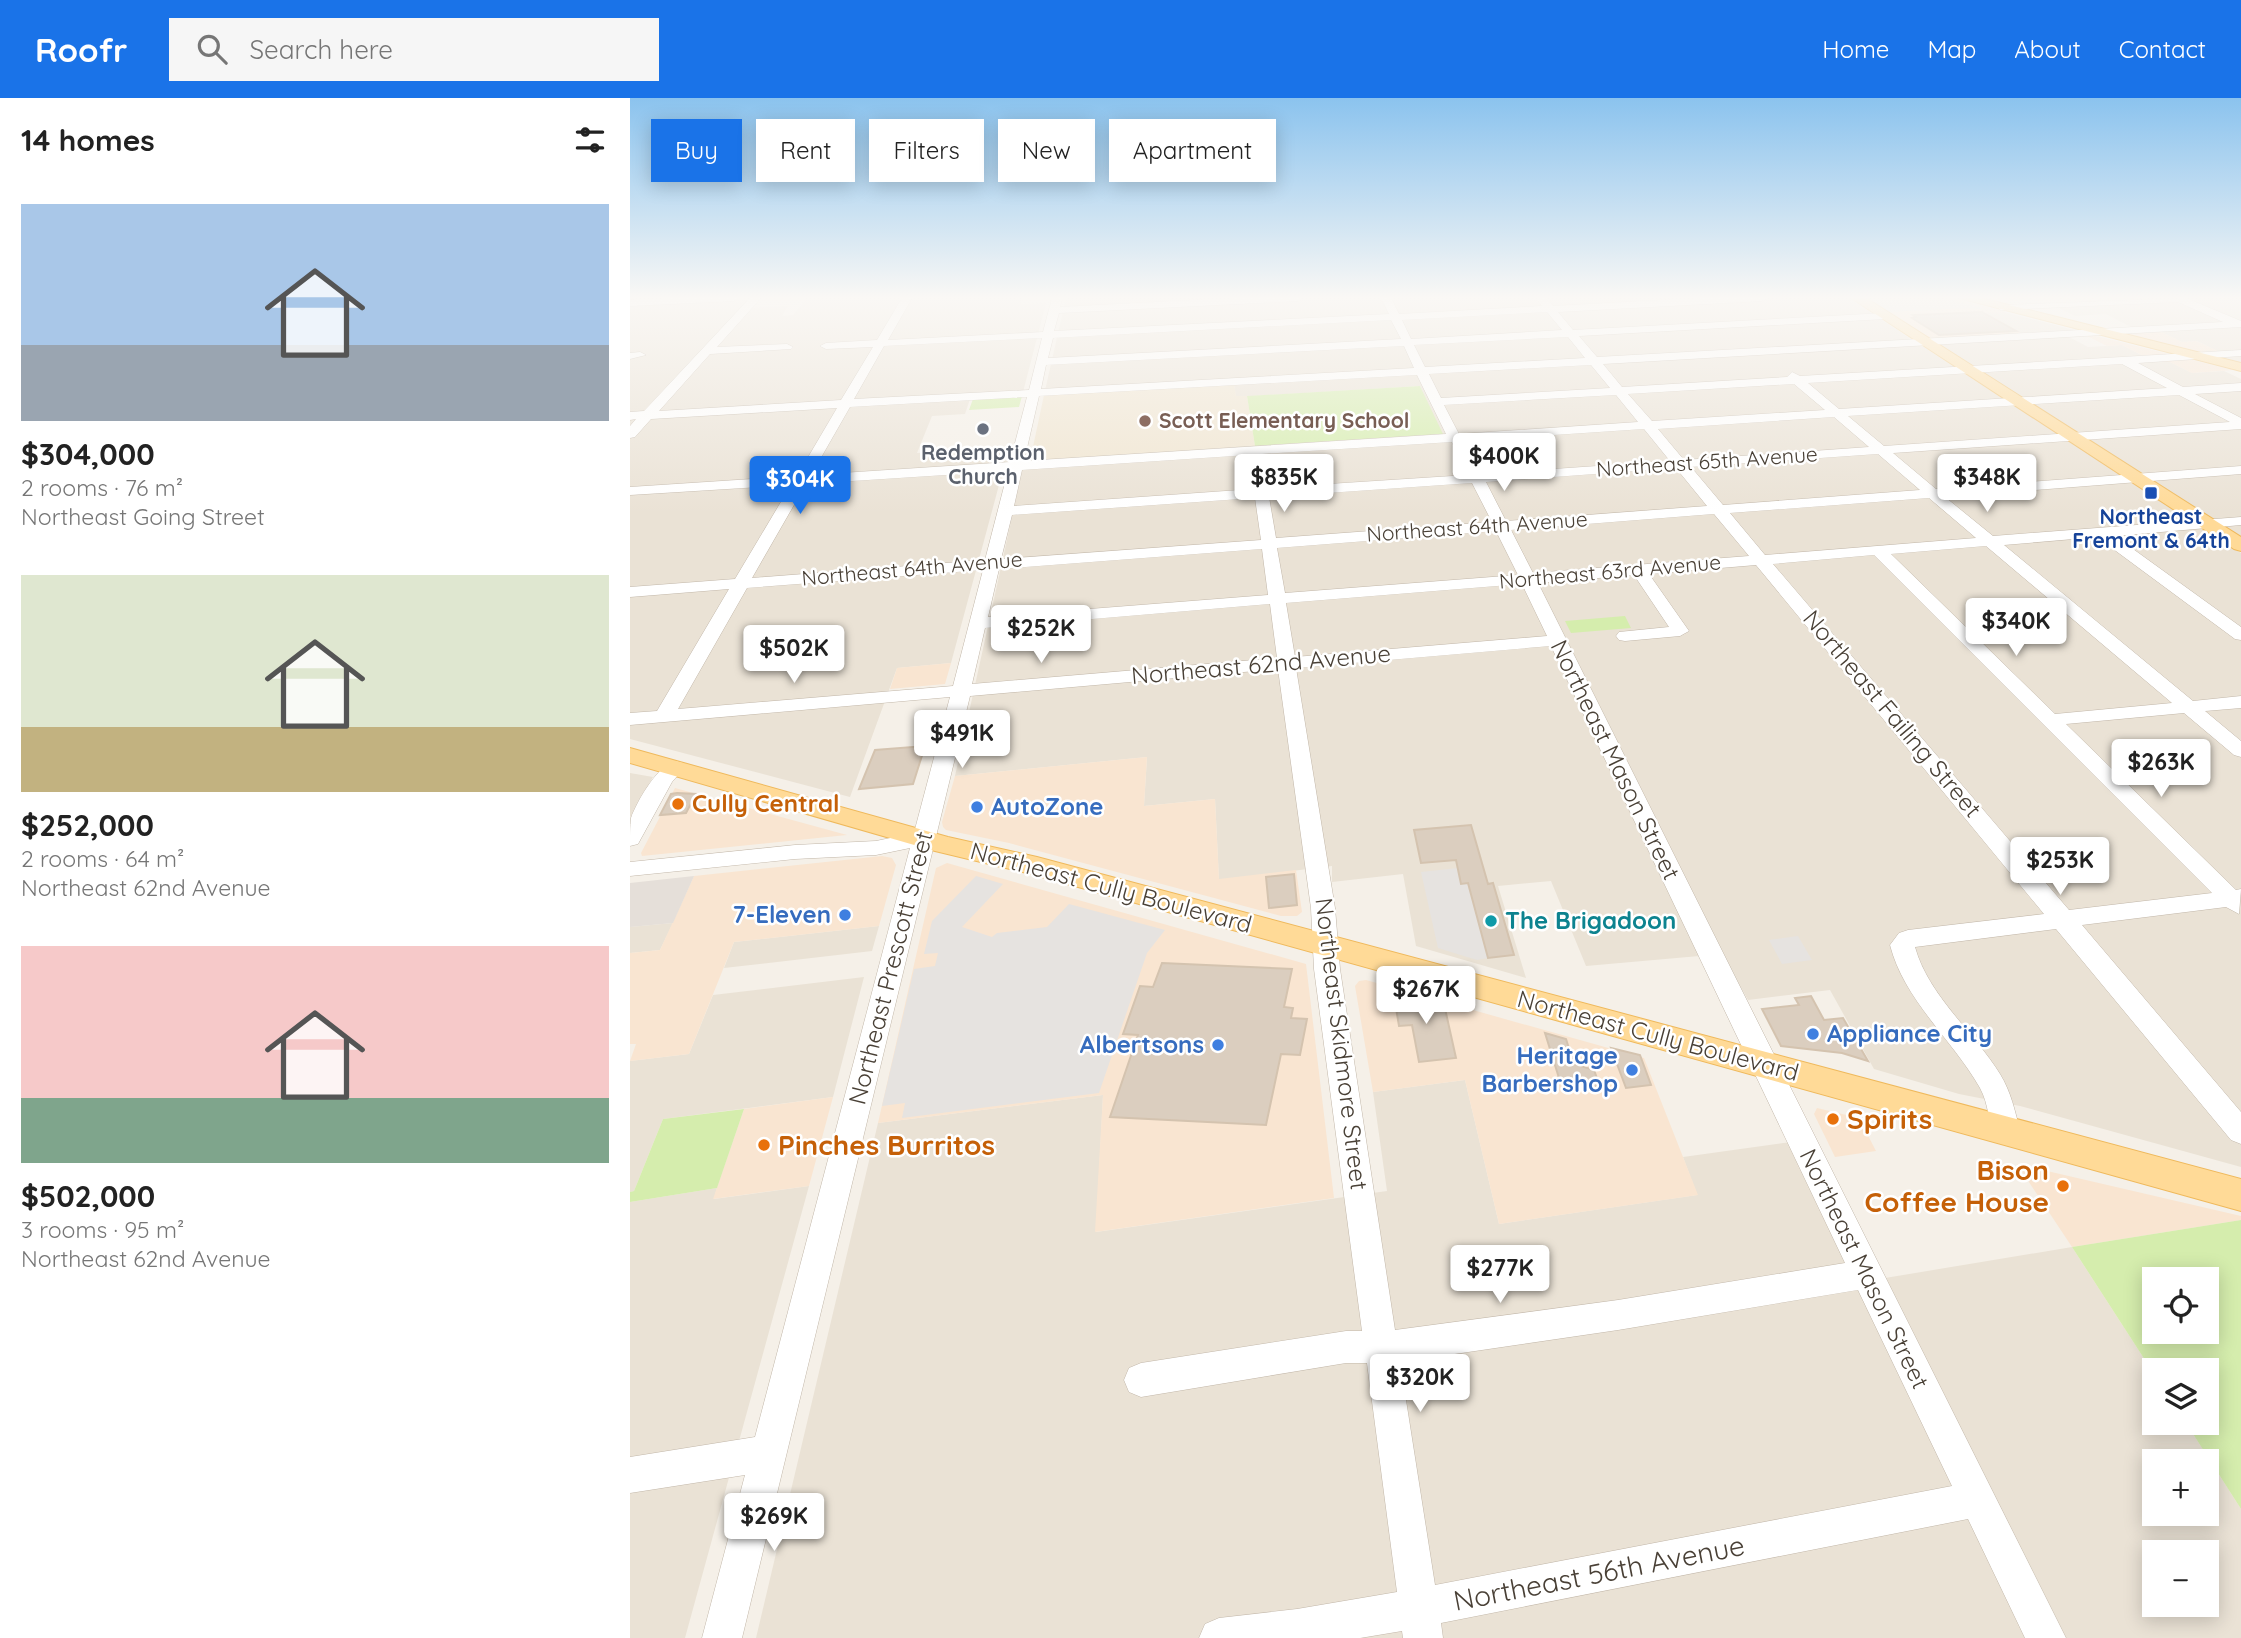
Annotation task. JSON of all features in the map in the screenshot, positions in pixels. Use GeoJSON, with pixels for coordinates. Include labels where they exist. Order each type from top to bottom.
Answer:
{"type":"FeatureCollection","features":[{"type":"Feature","properties":{"kind":"main road"},"geometry":{"type":"LineString","coordinates":[[1969,370],[2241,545]]}},
{"type":"Feature","properties":{"kind":"main road","name":"Northeast Cully Boulevard"},"geometry":{"type":"LineString","coordinates":[[630,754],[924,838],[1037,866],[2241,1195]]}},
{"type":"Feature","properties":{"kind":"street"},"geometry":{"type":"LineString","coordinates":[[630,434],[689,370]]}},
{"type":"Feature","properties":{"kind":"street"},"geometry":{"type":"LineString","coordinates":[[664,716],[865,370]]}},
{"type":"Feature","properties":{"kind":"street","name":"Northeast Prescott Street"},"geometry":{"type":"LineString","coordinates":[[722,1638],[1040,370]]}},
{"type":"Feature","properties":{"kind":"street"},"geometry":{"type":"LineString","coordinates":[[1199,370],[1242,372],[1442,370]]}},
{"type":"Feature","properties":{"kind":"street"},"geometry":{"type":"LineString","coordinates":[[630,416],[1034,392],[1254,370]]}},
{"type":"Feature","properties":{"kind":"street","name":"Northeast Failing Street"},"geometry":{"type":"LineString","coordinates":[[1602,370],[2241,1132]]}},
{"type":"Feature","properties":{"kind":"street"},"geometry":{"type":"LineString","coordinates":[[1785,370],[2241,751]]}},
{"type":"Feature","properties":{"kind":"street"},"geometry":{"type":"LineString","coordinates":[[1436,402],[1969,370]]}},
{"type":"Feature","properties":{"kind":"street"},"geometry":{"type":"LineString","coordinates":[[2142,370],[2241,424]]}},
{"type":"Feature","properties":{"kind":"street","name":"Northeast Mason Street"},"geometry":{"type":"LineString","coordinates":[[1423,371],[1436,402],[1528,579],[2046,1638]]}},
{"type":"Feature","properties":{"kind":"street"},"geometry":{"type":"LineString","coordinates":[[630,491],[2241,387]]}},
{"type":"Feature","properties":{"kind":"street","name":"Northeast 65th Avenue"},"geometry":{"type":"LineString","coordinates":[[1005,511],[2241,424]]}},
{"type":"Feature","properties":{"kind":"street","name":"Northeast Skidmore Street"},"geometry":{"type":"LineString","coordinates":[[1255,450],[1289,663],[1323,908],[1325,945],[1421,1623]]}},
{"type":"Feature","properties":{"kind":"street","name":"Northeast 64th Avenue"},"geometry":{"type":"LineString","coordinates":[[630,592],[993,562],[2241,470]]}},
{"type":"Feature","properties":{"kind":"street","name":"Northeast 63rd Avenue"},"geometry":{"type":"LineString","coordinates":[[978,623],[2241,521]]}},
{"type":"Feature","properties":{"kind":"street"},"geometry":{"type":"LineString","coordinates":[[2101,533],[2241,635]]}},
{"type":"Feature","properties":{"kind":"street"},"geometry":{"type":"LineString","coordinates":[[1879,551],[2238,901]]}},
{"type":"Feature","properties":{"kind":"street"},"geometry":{"type":"LineString","coordinates":[[1625,636],[1680,631],[1640,570]]}},
{"type":"Feature","properties":{"kind":"street","name":"Northeast 62nd Avenue"},"geometry":{"type":"LineString","coordinates":[[630,719],[1556,640]]}},
{"type":"Feature","properties":{"kind":"street"},"geometry":{"type":"LineString","coordinates":[[2051,720],[2241,702]]}},
{"type":"Feature","properties":{"kind":"street"},"geometry":{"type":"LineString","coordinates":[[630,839],[663,779],[675,767]]}},
{"type":"Feature","properties":{"kind":"street"},"geometry":{"type":"LineString","coordinates":[[630,869],[795,852],[876,848],[924,838]]}},
{"type":"Feature","properties":{"kind":"street"},"geometry":{"type":"LineString","coordinates":[[2006,1131],[1993,1087],[1919,981],[1903,953],[1902,945],[1908,939],[1919,935],[2238,901]]}},
{"type":"Feature","properties":{"kind":"street"},"geometry":{"type":"LineString","coordinates":[[1141,1380],[1346,1347],[1406,1346],[1867,1274]]}},
{"type":"Feature","properties":{"kind":"street"},"geometry":{"type":"LineString","coordinates":[[630,1475],[769,1453]]}},
{"type":"Feature","properties":{"kind":"street","name":"Northeast 56th Avenue"},"geometry":{"type":"LineString","coordinates":[[1219,1638],[1297,1629],[1421,1623],[1978,1499]]}},
{"type":"Feature","properties":{"kind":"shaded area"},"geometry":{"type":"Polygon","coordinates":[[[630,370],[1029,370],[1022,396],[970,399],[965,414],[932,416],[917,453],[1009,448],[951,663],[897,668],[850,797],[630,739],[630,370]]]}},
{"type":"Feature","properties":{"kind":"shaded area"},"geometry":{"type":"Polygon","coordinates":[[[1050,370],[1959,370],[2241,553],[2241,1167],[2020,1106],[1959,1094],[1874,1069],[1830,990],[1748,1000],[1722,954],[1586,966],[1551,881],[1498,886],[1526,978],[1416,946],[1403,874],[1332,882],[1332,866],[1219,880],[1215,799],[1144,806],[1147,757],[955,776],[1023,467],[1444,440],[1420,386],[1236,397],[1234,385],[1044,395],[1050,370]]]}},
{"type":"Feature","properties":{"kind":"shaded area"},"geometry":{"type":"Polygon","coordinates":[[[1977,370],[2186,370],[2192,373],[2224,371],[2241,379],[2241,538],[1977,370]]]}},
{"type":"Feature","properties":{"kind":"shaded area"},"geometry":{"type":"Polygon","coordinates":[[[2186,370],[2233,370],[2192,373],[2186,370]]]}},
{"type":"Feature","properties":{"kind":"shaded area","name":"Scott Elementary School"},"geometry":{"type":"Polygon","coordinates":[[[1234,384],[1236,396],[1247,396],[1255,446],[1030,461],[1044,395],[1234,384]]]}},
{"type":"Feature","properties":{"kind":"shaded area"},"geometry":{"type":"Polygon","coordinates":[[[951,663],[945,684],[890,689],[897,668],[951,663]]]}},
{"type":"Feature","properties":{"kind":"shaded area"},"geometry":{"type":"Polygon","coordinates":[[[1147,757],[1144,806],[1215,799],[1219,879],[1296,870],[1302,912],[1297,916],[1281,916],[1009,843],[946,830],[943,827],[942,822],[955,776],[1147,757]]]}},
{"type":"Feature","properties":{"kind":"shaded area"},"geometry":{"type":"Polygon","coordinates":[[[630,773],[653,777],[630,818],[630,773]]]}},
{"type":"Feature","properties":{"kind":"shaded area"},"geometry":{"type":"Polygon","coordinates":[[[675,788],[847,835],[642,856],[641,853],[675,788]]]}},
{"type":"Feature","properties":{"kind":"shaded area"},"geometry":{"type":"Polygon","coordinates":[[[882,856],[892,858],[896,865],[879,926],[734,942],[689,1054],[630,1061],[636,1044],[630,1044],[630,953],[660,950],[694,876],[882,856]]]}},
{"type":"Feature","properties":{"kind":"shaded area"},"geometry":{"type":"Polygon","coordinates":[[[947,863],[1306,964],[1334,1198],[1095,1232],[1103,1095],[878,1123],[936,868],[947,863]]]}},
{"type":"Feature","properties":{"kind":"shaded area"},"geometry":{"type":"Polygon","coordinates":[[[1458,868],[1461,884],[1467,883],[1488,958],[1477,960],[1438,948],[1421,872],[1458,868]]]}},
{"type":"Feature","properties":{"kind":"shaded area"},"geometry":{"type":"Polygon","coordinates":[[[694,876],[673,923],[630,927],[630,883],[694,876]]]}},
{"type":"Feature","properties":{"kind":"shaded area"},"geometry":{"type":"Polygon","coordinates":[[[976,876],[1003,884],[962,927],[992,937],[997,933],[1047,927],[1069,904],[1165,930],[1147,953],[1099,1093],[902,1118],[905,1103],[882,1106],[914,969],[935,966],[938,953],[924,954],[932,921],[976,876]]]}},
{"type":"Feature","properties":{"kind":"shaded area"},"geometry":{"type":"Polygon","coordinates":[[[673,923],[660,950],[630,953],[630,927],[673,923]]]}},
{"type":"Feature","properties":{"kind":"shaded area"},"geometry":{"type":"Polygon","coordinates":[[[879,926],[872,951],[724,968],[734,942],[879,926]]]}},
{"type":"Feature","properties":{"kind":"shaded area"},"geometry":{"type":"Polygon","coordinates":[[[1798,936],[1812,960],[1782,964],[1769,940],[1798,936]]]}},
{"type":"Feature","properties":{"kind":"shaded area"},"geometry":{"type":"Polygon","coordinates":[[[864,977],[833,1097],[663,1119],[634,1191],[630,1192],[630,1061],[689,1054],[713,995],[864,977]]]}},
{"type":"Feature","properties":{"kind":"shaded area"},"geometry":{"type":"Polygon","coordinates":[[[1366,980],[1644,1058],[1698,1195],[1499,1224],[1465,1080],[1373,1092],[1355,986],[1359,981],[1366,980]]]}},
{"type":"Feature","properties":{"kind":"shaded area"},"geometry":{"type":"Polygon","coordinates":[[[1465,1080],[1499,1224],[1697,1195],[1683,1157],[1813,1139],[1879,1279],[2072,1247],[2144,1358],[2142,1435],[2194,1435],[2203,1449],[2142,1449],[2142,1526],[2219,1526],[2219,1475],[2241,1509],[2241,1638],[756,1638],[878,1123],[1103,1095],[1096,1232],[1387,1191],[1373,1092],[1465,1080]]]}},
{"type":"Feature","properties":{"kind":"shaded area"},"geometry":{"type":"Polygon","coordinates":[[[833,1097],[809,1186],[713,1199],[744,1109],[833,1097]]]}},
{"type":"Feature","properties":{"kind":"shaded area"},"geometry":{"type":"Polygon","coordinates":[[[1817,1108],[1859,1118],[1876,1151],[1835,1157],[1814,1114],[1817,1108]]]}},
{"type":"Feature","properties":{"kind":"shaded area"},"geometry":{"type":"Polygon","coordinates":[[[2017,1164],[2241,1216],[2241,1220],[2072,1247],[2017,1164]]]}},
{"type":"Feature","properties":{"kind":"shaded area"},"geometry":{"type":"Polygon","coordinates":[[[809,1186],[685,1638],[630,1638],[630,1202],[717,1188],[714,1199],[809,1186]]]}},
{"type":"Feature","properties":{"kind":"green space"},"geometry":{"type":"Polygon","coordinates":[[[1420,386],[1443,434],[1255,446],[1247,396],[1420,386]]]}},
{"type":"Feature","properties":{"kind":"green space"},"geometry":{"type":"Polygon","coordinates":[[[1022,396],[1019,407],[969,410],[973,399],[1022,396]]]}},
{"type":"Feature","properties":{"kind":"green space"},"geometry":{"type":"Polygon","coordinates":[[[1625,616],[1631,628],[1571,633],[1565,621],[1625,616]]]}},
{"type":"Feature","properties":{"kind":"green space"},"geometry":{"type":"Polygon","coordinates":[[[744,1109],[717,1188],[630,1202],[630,1192],[634,1191],[663,1119],[744,1109]]]}},
{"type":"Feature","properties":{"kind":"green space"},"geometry":{"type":"Polygon","coordinates":[[[2241,1220],[2241,1509],[2219,1475],[2219,1449],[2203,1449],[2194,1435],[2219,1435],[2219,1358],[2144,1358],[2072,1247],[2241,1220]]]}},
{"type":"Feature","properties":{"kind":"building"},"geometry":{"type":"Polygon","coordinates":[[[925,746],[913,784],[859,789],[875,750],[925,746]]]}},
{"type":"Feature","properties":{"kind":"building","name":"Cully Central"},"geometry":{"type":"Polygon","coordinates":[[[671,794],[696,794],[686,813],[660,815],[671,794]]]}},
{"type":"Feature","properties":{"kind":"building"},"geometry":{"type":"Polygon","coordinates":[[[1471,825],[1488,884],[1493,883],[1514,955],[1488,958],[1468,883],[1461,884],[1456,860],[1421,863],[1414,830],[1471,825]]]}},
{"type":"Feature","properties":{"kind":"building"},"geometry":{"type":"Polygon","coordinates":[[[1294,874],[1297,905],[1269,908],[1266,877],[1294,874]]]}},
{"type":"Feature","properties":{"kind":"building","name":"Albertsons"},"geometry":{"type":"Polygon","coordinates":[[[1162,963],[1292,969],[1284,1007],[1293,1008],[1291,1018],[1307,1019],[1300,1055],[1281,1054],[1266,1125],[1110,1117],[1138,1035],[1123,1034],[1140,986],[1153,987],[1162,963]]]}},
{"type":"Feature","properties":{"kind":"building"},"geometry":{"type":"Polygon","coordinates":[[[1393,990],[1444,1004],[1456,1058],[1419,1062],[1412,1025],[1399,1026],[1393,990]]]}},
{"type":"Feature","properties":{"kind":"building","name":"Appliance City"},"geometry":{"type":"Polygon","coordinates":[[[1811,996],[1824,1020],[1843,1018],[1868,1061],[1842,1053],[1781,1046],[1762,1009],[1799,1005],[1795,998],[1811,996]]]}},
{"type":"Feature","properties":{"kind":"building"},"geometry":{"type":"Polygon","coordinates":[[[1545,1033],[1566,1039],[1574,1064],[1594,1070],[1598,1081],[1596,1088],[1559,1078],[1545,1033]]]}},
{"type":"Feature","properties":{"kind":"building","name":"Heritage Barbershop"},"geometry":{"type":"Polygon","coordinates":[[[1611,1048],[1640,1055],[1651,1085],[1626,1088],[1611,1048]]]}},
{"type":"Feature","properties":{"kind":"place","name":"Scott Elementary School"},"geometry":{"type":"Point","coordinates":[1145,421]}},
{"type":"Feature","properties":{"kind":"place","name":"Redemption Church"},"geometry":{"type":"Point","coordinates":[983,429]}},
{"type":"Feature","properties":{"kind":"place","name":"Northeast Fremont & 64th"},"geometry":{"type":"Point","coordinates":[2151,493]}},
{"type":"Feature","properties":{"kind":"place","name":"Cully Central"},"geometry":{"type":"Point","coordinates":[678,804]}},
{"type":"Feature","properties":{"kind":"place","name":"AutoZone"},"geometry":{"type":"Point","coordinates":[977,807]}},
{"type":"Feature","properties":{"kind":"place","name":"7-Eleven"},"geometry":{"type":"Point","coordinates":[845,915]}},
{"type":"Feature","properties":{"kind":"place","name":"The Brigadoon"},"geometry":{"type":"Point","coordinates":[1491,921]}},
{"type":"Feature","properties":{"kind":"place","name":"Appliance City"},"geometry":{"type":"Point","coordinates":[1813,1034]}},
{"type":"Feature","properties":{"kind":"place","name":"Albertsons"},"geometry":{"type":"Point","coordinates":[1218,1045]}},
{"type":"Feature","properties":{"kind":"place","name":"Heritage Barbershop"},"geometry":{"type":"Point","coordinates":[1632,1070]}},
{"type":"Feature","properties":{"kind":"place","name":"Spirits"},"geometry":{"type":"Point","coordinates":[1833,1119]}},
{"type":"Feature","properties":{"kind":"place","name":"Pinches Burritos"},"geometry":{"type":"Point","coordinates":[764,1145]}},
{"type":"Feature","properties":{"kind":"place","name":"Bison Coffee House"},"geometry":{"type":"Point","coordinates":[2063,1186]}}]}
